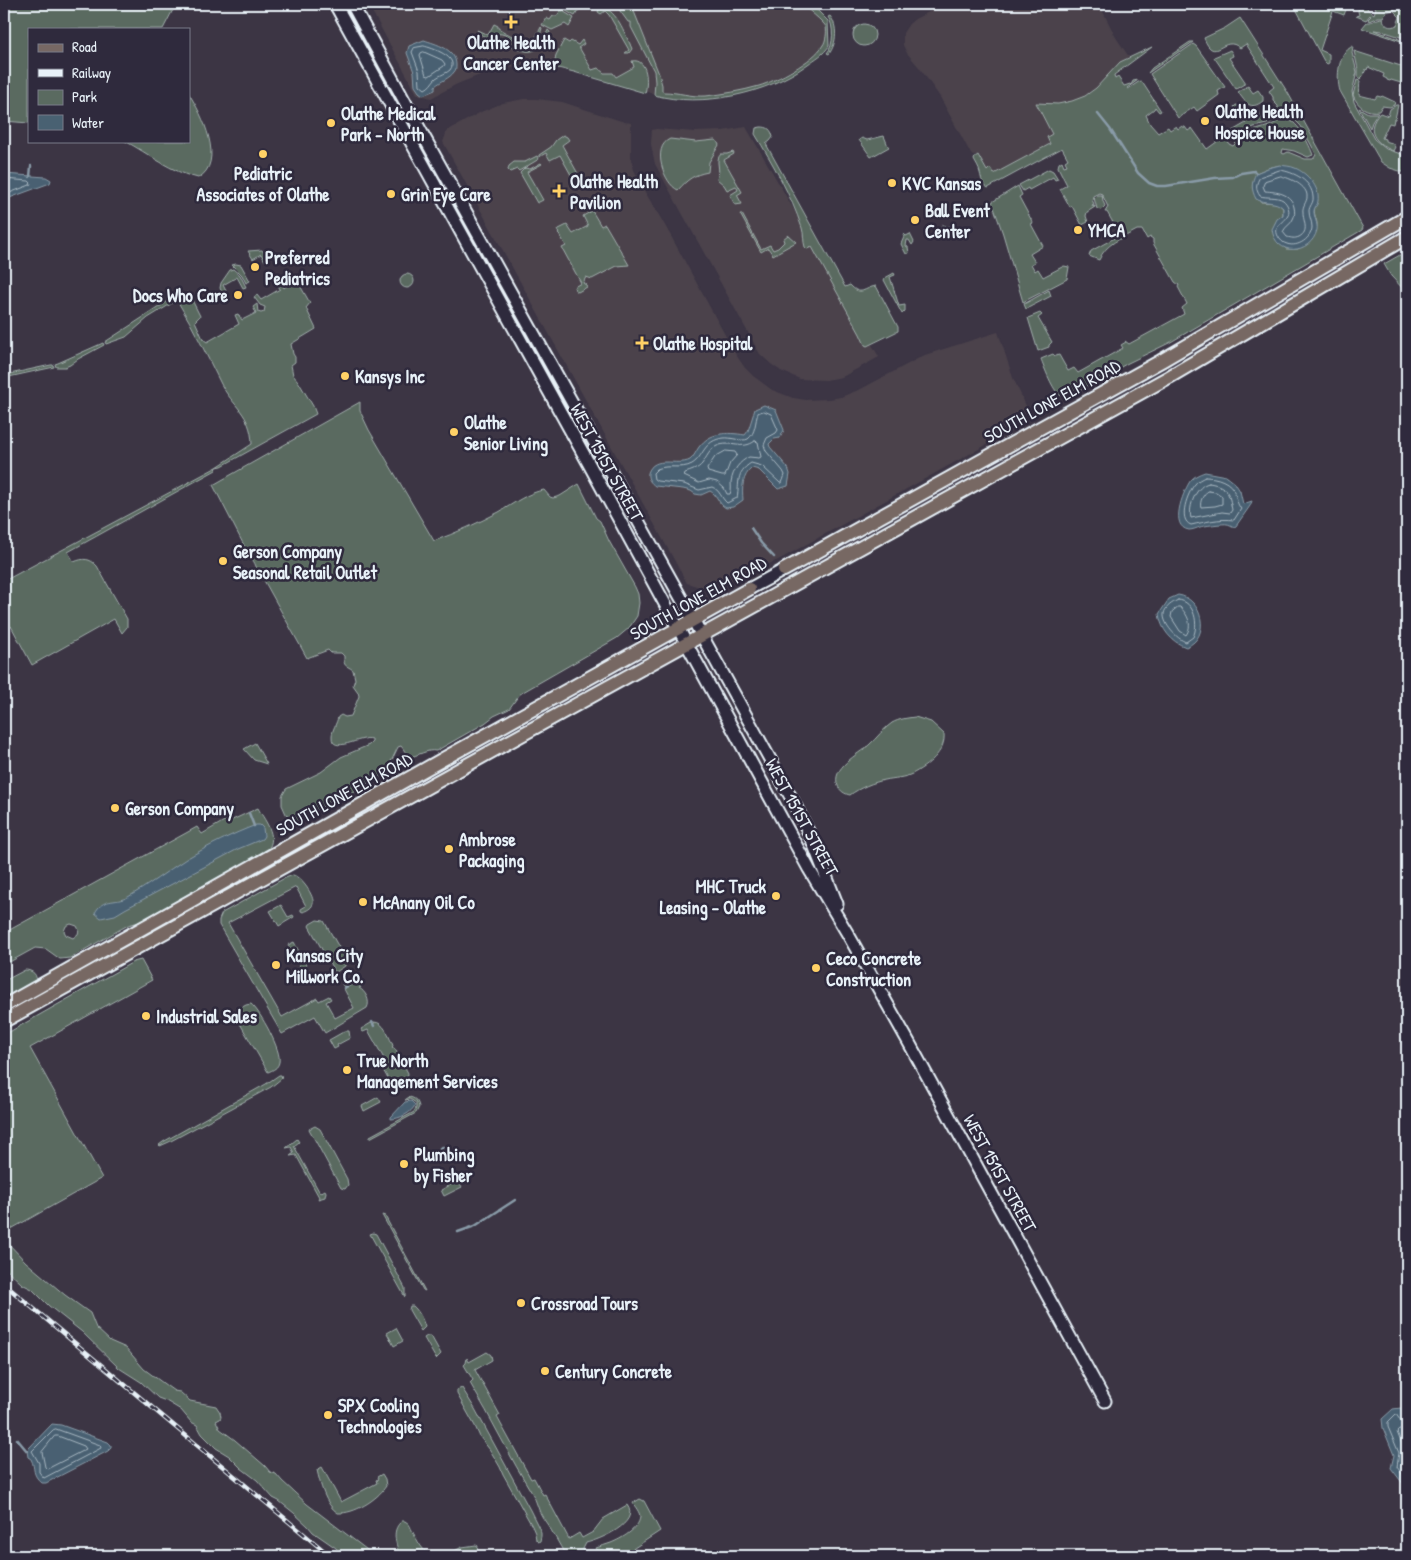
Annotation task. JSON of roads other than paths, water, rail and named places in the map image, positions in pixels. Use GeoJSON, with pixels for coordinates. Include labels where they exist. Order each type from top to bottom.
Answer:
{"type":"FeatureCollection","features":[{"type":"Feature","properties":{"kind":"main road","name":"WEST 151ST STREET"},"geometry":{"type":"LineString","coordinates":[[335,4],[809,869],[849,936],[1105,1401]]}},
{"type":"Feature","properties":{"kind":"main road","name":"WEST 151ST STREET"},"geometry":{"type":"LineString","coordinates":[[352,4],[802,818],[849,936]]}},
{"type":"Feature","properties":{"kind":"main road","name":"SOUTH LONE ELM ROAD"},"geometry":{"type":"LineString","coordinates":[[4,1006],[678,628],[1160,361],[1407,217]]}},
{"type":"Feature","properties":{"kind":"main road","name":"SOUTH LONE ELM ROAD"},"geometry":{"type":"LineString","coordinates":[[4,1021],[1168,376],[1407,237]]}},
{"type":"Feature","properties":{"kind":"main road"},"geometry":{"type":"LineString","coordinates":[[506,314],[520,307]]}},
{"type":"Feature","properties":{"kind":"water"},"geometry":{"type":"Polygon","coordinates":[[[424,40],[449,51],[455,59],[456,66],[448,78],[435,86],[435,90],[423,95],[415,86],[414,72],[407,53],[409,46],[424,40]]]}},
{"type":"Feature","properties":{"kind":"water"},"geometry":{"type":"Polygon","coordinates":[[[1280,165],[1300,170],[1312,181],[1317,191],[1318,202],[1314,211],[1317,230],[1308,244],[1301,248],[1286,248],[1279,244],[1272,229],[1277,219],[1283,215],[1283,208],[1277,204],[1256,199],[1253,192],[1252,183],[1256,173],[1280,165]]]}},
{"type":"Feature","properties":{"kind":"water"},"geometry":{"type":"Polygon","coordinates":[[[4,174],[46,177],[51,180],[50,183],[4,200],[4,174]]]}},
{"type":"Feature","properties":{"kind":"water"},"geometry":{"type":"Polygon","coordinates":[[[764,405],[776,410],[784,430],[780,438],[774,439],[769,444],[788,468],[790,474],[788,486],[778,489],[759,470],[752,468],[744,478],[743,500],[733,507],[726,508],[710,491],[701,495],[695,494],[683,489],[655,486],[650,481],[648,473],[655,464],[690,460],[708,438],[719,434],[745,435],[755,409],[764,405]]]}},
{"type":"Feature","properties":{"kind":"water"},"geometry":{"type":"Polygon","coordinates":[[[1205,472],[1226,476],[1235,483],[1240,491],[1243,504],[1252,501],[1236,526],[1218,524],[1189,530],[1183,528],[1180,523],[1179,509],[1186,488],[1194,477],[1205,472]]]}},
{"type":"Feature","properties":{"kind":"water"},"geometry":{"type":"Polygon","coordinates":[[[1178,595],[1193,603],[1201,618],[1199,635],[1194,642],[1186,647],[1176,642],[1164,630],[1159,614],[1169,599],[1178,595]]]}},
{"type":"Feature","properties":{"kind":"water"},"geometry":{"type":"Polygon","coordinates":[[[256,825],[260,825],[263,828],[264,836],[262,839],[238,849],[115,915],[101,918],[95,913],[102,905],[128,897],[194,854],[256,825]]]}},
{"type":"Feature","properties":{"kind":"water"},"geometry":{"type":"Polygon","coordinates":[[[411,1101],[415,1105],[411,1111],[401,1117],[391,1119],[405,1102],[411,1101]]]}},
{"type":"Feature","properties":{"kind":"water"},"geometry":{"type":"Polygon","coordinates":[[[1401,1408],[1407,1425],[1407,1489],[1391,1468],[1394,1455],[1383,1428],[1382,1419],[1393,1409],[1401,1408]]]}},
{"type":"Feature","properties":{"kind":"water"},"geometry":{"type":"Polygon","coordinates":[[[52,1424],[61,1425],[108,1442],[111,1448],[46,1483],[42,1483],[35,1474],[27,1451],[52,1424]]]}},
{"type":"Feature","properties":{"kind":"waterway"},"geometry":{"type":"LineString","coordinates":[[1098,114],[1110,129],[1138,173],[1149,183],[1157,186],[1233,177],[1241,173],[1254,171],[1256,173]]}},
{"type":"Feature","properties":{"kind":"waterway"},"geometry":{"type":"LineString","coordinates":[[30,177],[31,166]]}},
{"type":"Feature","properties":{"kind":"waterway"},"geometry":{"type":"LineString","coordinates":[[751,528],[774,557]]}},
{"type":"Feature","properties":{"kind":"waterway"},"geometry":{"type":"LineString","coordinates":[[249,813],[254,826]]}},
{"type":"Feature","properties":{"kind":"waterway"},"geometry":{"type":"LineString","coordinates":[[344,988],[350,984]]}},
{"type":"Feature","properties":{"kind":"waterway"},"geometry":{"type":"LineString","coordinates":[[372,1022],[374,1026]]}},
{"type":"Feature","properties":{"kind":"waterway"},"geometry":{"type":"LineString","coordinates":[[443,1147],[440,1148],[443,1153]]}},
{"type":"Feature","properties":{"kind":"waterway"},"geometry":{"type":"LineString","coordinates":[[458,1232],[475,1226],[515,1200]]}},
{"type":"Feature","properties":{"kind":"waterway"},"geometry":{"type":"LineString","coordinates":[[17,1439],[27,1451]]}},
{"type":"Feature","properties":{"kind":"railway"},"geometry":{"type":"LineString","coordinates":[[4,1284],[330,1556]]}},
{"type":"Feature","properties":{"kind":"place","name":"Olathe Health Cancer Center"},"geometry":{"type":"Point","coordinates":[511,22]}},
{"type":"Feature","properties":{"kind":"place","name":"Olathe Health Hospice House"},"geometry":{"type":"Point","coordinates":[1205,121]}},
{"type":"Feature","properties":{"kind":"place","name":"Olathe Medical Park - North"},"geometry":{"type":"Point","coordinates":[331,123]}},
{"type":"Feature","properties":{"kind":"place","name":"Pediatric Associates of Olathe"},"geometry":{"type":"Point","coordinates":[263,154]}},
{"type":"Feature","properties":{"kind":"place","name":"KVC Kansas"},"geometry":{"type":"Point","coordinates":[892,183]}},
{"type":"Feature","properties":{"kind":"place","name":"Olathe Health Pavilion"},"geometry":{"type":"Point","coordinates":[559,191]}},
{"type":"Feature","properties":{"kind":"place","name":"Grin Eye Care"},"geometry":{"type":"Point","coordinates":[391,194]}},
{"type":"Feature","properties":{"kind":"place","name":"Ball Event Center"},"geometry":{"type":"Point","coordinates":[915,220]}},
{"type":"Feature","properties":{"kind":"place","name":"YMCA"},"geometry":{"type":"Point","coordinates":[1078,230]}},
{"type":"Feature","properties":{"kind":"place","name":"Preferred Pediatrics"},"geometry":{"type":"Point","coordinates":[255,267]}},
{"type":"Feature","properties":{"kind":"place","name":"Docs Who Care"},"geometry":{"type":"Point","coordinates":[238,295]}},
{"type":"Feature","properties":{"kind":"place","name":"Olathe Hospital"},"geometry":{"type":"Point","coordinates":[642,343]}},
{"type":"Feature","properties":{"kind":"place","name":"Kansys Inc"},"geometry":{"type":"Point","coordinates":[345,376]}},
{"type":"Feature","properties":{"kind":"place","name":"Olathe Senior Living"},"geometry":{"type":"Point","coordinates":[454,432]}},
{"type":"Feature","properties":{"kind":"place","name":"Gerson Company Seasonal Retail Outlet"},"geometry":{"type":"Point","coordinates":[223,561]}},
{"type":"Feature","properties":{"kind":"place","name":"Gerson Company"},"geometry":{"type":"Point","coordinates":[115,808]}},
{"type":"Feature","properties":{"kind":"place","name":"Ambrose Packaging"},"geometry":{"type":"Point","coordinates":[449,849]}},
{"type":"Feature","properties":{"kind":"place","name":"MHC Truck Leasing - Olathe"},"geometry":{"type":"Point","coordinates":[776,896]}},
{"type":"Feature","properties":{"kind":"place","name":"McAnany Oil Co"},"geometry":{"type":"Point","coordinates":[363,902]}},
{"type":"Feature","properties":{"kind":"place","name":"Kansas City Millwork Co."},"geometry":{"type":"Point","coordinates":[276,965]}},
{"type":"Feature","properties":{"kind":"place","name":"Ceco Concrete Construction"},"geometry":{"type":"Point","coordinates":[816,968]}},
{"type":"Feature","properties":{"kind":"place","name":"Industrial Sales"},"geometry":{"type":"Point","coordinates":[146,1016]}},
{"type":"Feature","properties":{"kind":"place","name":"True North Management Services"},"geometry":{"type":"Point","coordinates":[347,1070]}},
{"type":"Feature","properties":{"kind":"place","name":"Plumbing by Fisher"},"geometry":{"type":"Point","coordinates":[404,1164]}},
{"type":"Feature","properties":{"kind":"place","name":"Crossroad Tours"},"geometry":{"type":"Point","coordinates":[521,1303]}},
{"type":"Feature","properties":{"kind":"place","name":"Century Concrete"},"geometry":{"type":"Point","coordinates":[545,1371]}},
{"type":"Feature","properties":{"kind":"place","name":"SPX Cooling Technologies"},"geometry":{"type":"Point","coordinates":[328,1415]}}]}
